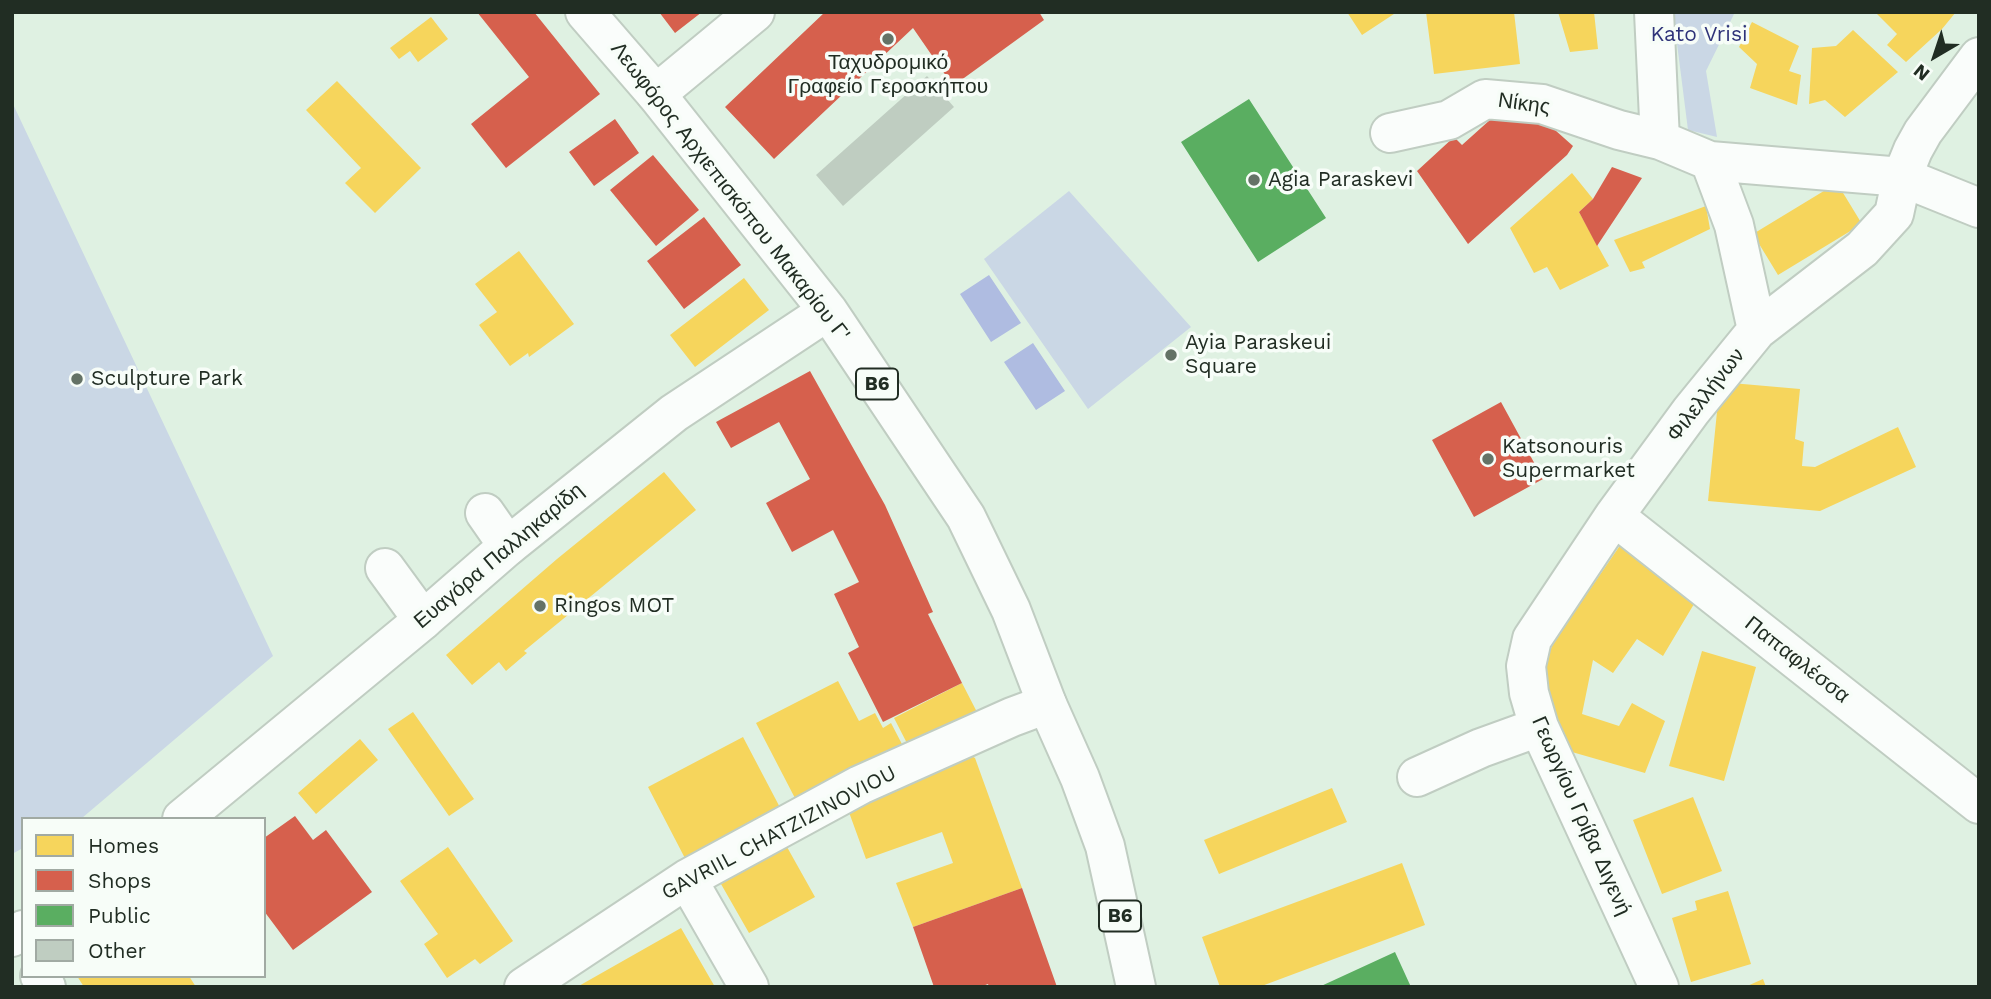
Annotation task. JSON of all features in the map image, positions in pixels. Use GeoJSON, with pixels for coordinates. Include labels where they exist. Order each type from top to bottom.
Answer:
{"type":"FeatureCollection","features":[{"type":"Feature","properties":{"kind":"street","name":"Λεωφόρος Αρχιεπισκόπου Μακαρίου Γ'"},"geometry":{"type":"LineString","coordinates":[[585,12],[656,94],[828,311],[966,517],[1011,610],[1105,846],[1136,987]]}},
{"type":"Feature","properties":{"kind":"street"},"geometry":{"type":"LineString","coordinates":[[656,94],[755,12]]}},
{"type":"Feature","properties":{"kind":"street"},"geometry":{"type":"LineString","coordinates":[[1654,12],[1660,140]]}},
{"type":"Feature","properties":{"kind":"street","name":"Φιλελλήνων"},"geometry":{"type":"LineString","coordinates":[[1532,639],[1614,516],[1691,411],[1757,330],[1862,249],[1894,214],[1902,177],[1923,132],[1979,57]]}},
{"type":"Feature","properties":{"kind":"street","name":"Νίκης"},"geometry":{"type":"LineString","coordinates":[[1390,133],[1449,120],[1485,99],[1542,104],[1619,130],[1660,140],[1710,161],[1902,177],[1979,208]]}},
{"type":"Feature","properties":{"kind":"street"},"geometry":{"type":"LineString","coordinates":[[1710,161],[1734,225],[1757,330]]}},
{"type":"Feature","properties":{"kind":"street","name":"Ευαγόρα Παλληκαρίδη"},"geometry":{"type":"LineString","coordinates":[[184,817],[508,547],[674,413],[828,311]]}},
{"type":"Feature","properties":{"kind":"street"},"geometry":{"type":"LineString","coordinates":[[485,513],[508,547]]}},
{"type":"Feature","properties":{"kind":"street","name":"Παπαφλέσσα"},"geometry":{"type":"LineString","coordinates":[[1614,516],[1979,804]]}},
{"type":"Feature","properties":{"kind":"street"},"geometry":{"type":"LineString","coordinates":[[385,568],[423,620]]}},
{"type":"Feature","properties":{"kind":"street","name":"Γεωργίου Γρίβα Διγενή"},"geometry":{"type":"LineString","coordinates":[[1532,639],[1526,666],[1529,693],[1539,727],[1659,987]]}},
{"type":"Feature","properties":{"kind":"street","name":"GAVRIIL CHATZIZINOVIOU"},"geometry":{"type":"LineString","coordinates":[[524,987],[687,878],[860,785],[1047,704]]}},
{"type":"Feature","properties":{"kind":"street"},"geometry":{"type":"LineString","coordinates":[[1416,777],[1481,748],[1539,727]]}},
{"type":"Feature","properties":{"kind":"street"},"geometry":{"type":"LineString","coordinates":[[687,878],[749,987]]}},
{"type":"Feature","properties":{"kind":"green space","name":"Kato Vrisi"},"geometry":{"type":"Polygon","coordinates":[[[1673,12],[1735,12],[1706,71],[1717,137],[1688,130],[1673,12]]]}},
{"type":"Feature","properties":{"kind":"green space","name":"Sculpture Park"},"geometry":{"type":"Polygon","coordinates":[[[12,102],[273,656],[83,817],[21,817],[21,849],[12,854],[12,102]]]}},
{"type":"Feature","properties":{"kind":"green space"},"geometry":{"type":"Polygon","coordinates":[[[1069,191],[1191,327],[1088,409],[984,259],[1069,191]]]}},
{"type":"Feature","properties":{"kind":"water"},"geometry":{"type":"Polygon","coordinates":[[[989,275],[1021,323],[991,342],[960,294],[989,275]]]}},
{"type":"Feature","properties":{"kind":"water"},"geometry":{"type":"Polygon","coordinates":[[[1033,343],[1065,391],[1036,410],[1004,362],[1033,343]]]}},
{"type":"Feature","properties":{"kind":"building: Homes"},"geometry":{"type":"Polygon","coordinates":[[[1347,12],[1397,12],[1362,35],[1347,12]]]}},
{"type":"Feature","properties":{"kind":"building: Homes"},"geometry":{"type":"Polygon","coordinates":[[[1426,12],[1514,12],[1520,64],[1434,74],[1426,12]]]}},
{"type":"Feature","properties":{"kind":"building: Homes"},"geometry":{"type":"Polygon","coordinates":[[[1558,12],[1594,12],[1598,49],[1570,52],[1558,12]]]}},
{"type":"Feature","properties":{"kind":"building: Homes"},"geometry":{"type":"Polygon","coordinates":[[[1875,12],[1956,12],[1942,29],[1906,62],[1887,45],[1897,34],[1875,12]]]}},
{"type":"Feature","properties":{"kind":"building: Homes"},"geometry":{"type":"Polygon","coordinates":[[[431,17],[448,39],[418,62],[410,51],[399,59],[390,48],[431,17]]]}},
{"type":"Feature","properties":{"kind":"building: Homes"},"geometry":{"type":"Polygon","coordinates":[[[1752,22],[1799,46],[1789,71],[1801,75],[1797,105],[1750,88],[1757,64],[1739,47],[1752,22]]]}},
{"type":"Feature","properties":{"kind":"building: Homes"},"geometry":{"type":"Polygon","coordinates":[[[1853,30],[1898,72],[1845,117],[1825,100],[1809,104],[1812,48],[1836,46],[1853,30]]]}},
{"type":"Feature","properties":{"kind":"building: Homes"},"geometry":{"type":"Polygon","coordinates":[[[337,81],[421,168],[375,213],[345,183],[361,168],[306,110],[337,81]]]}},
{"type":"Feature","properties":{"kind":"building: Homes"},"geometry":{"type":"Polygon","coordinates":[[[1572,173],[1593,199],[1579,212],[1609,266],[1560,290],[1547,267],[1534,273],[1510,228],[1572,173]]]}},
{"type":"Feature","properties":{"kind":"building: Homes"},"geometry":{"type":"Polygon","coordinates":[[[1837,183],[1862,224],[1778,275],[1753,234],[1837,183]]]}},
{"type":"Feature","properties":{"kind":"building: Homes"},"geometry":{"type":"Polygon","coordinates":[[[1706,206],[1710,229],[1642,262],[1645,268],[1630,272],[1614,240],[1706,206]]]}},
{"type":"Feature","properties":{"kind":"building: Homes"},"geometry":{"type":"Polygon","coordinates":[[[519,251],[574,324],[529,357],[528,353],[510,366],[479,325],[497,312],[475,284],[519,251]]]}},
{"type":"Feature","properties":{"kind":"building: Homes"},"geometry":{"type":"Polygon","coordinates":[[[744,278],[769,310],[695,367],[670,335],[744,278]]]}},
{"type":"Feature","properties":{"kind":"building: Homes"},"geometry":{"type":"Polygon","coordinates":[[[1720,382],[1800,389],[1795,439],[1804,442],[1802,466],[1815,467],[1898,427],[1916,467],[1820,511],[1708,501],[1720,382]]]}},
{"type":"Feature","properties":{"kind":"building: Homes"},"geometry":{"type":"Polygon","coordinates":[[[664,472],[696,510],[524,651],[527,653],[506,671],[499,662],[472,685],[446,655],[557,559],[664,472]]]}},
{"type":"Feature","properties":{"kind":"building: Homes"},"geometry":{"type":"Polygon","coordinates":[[[1621,544],[1694,604],[1663,656],[1637,639],[1613,673],[1593,660],[1582,714],[1619,726],[1632,703],[1665,721],[1645,773],[1565,750],[1533,686],[1555,640],[1621,544]]]}},
{"type":"Feature","properties":{"kind":"building: Homes"},"geometry":{"type":"Polygon","coordinates":[[[1702,651],[1756,667],[1724,781],[1669,766],[1702,651]]]}},
{"type":"Feature","properties":{"kind":"building: Homes"},"geometry":{"type":"Polygon","coordinates":[[[838,681],[859,721],[875,713],[883,728],[891,723],[903,746],[797,802],[756,723],[838,681]]]}},
{"type":"Feature","properties":{"kind":"building: Homes"},"geometry":{"type":"Polygon","coordinates":[[[962,683],[979,716],[911,751],[894,718],[962,683]]]}},
{"type":"Feature","properties":{"kind":"building: Homes"},"geometry":{"type":"Polygon","coordinates":[[[413,712],[474,799],[449,816],[388,729],[413,712]]]}},
{"type":"Feature","properties":{"kind":"building: Homes"},"geometry":{"type":"Polygon","coordinates":[[[743,737],[785,817],[689,866],[648,787],[743,737]]]}},
{"type":"Feature","properties":{"kind":"building: Homes"},"geometry":{"type":"Polygon","coordinates":[[[360,739],[378,760],[316,814],[298,793],[360,739]]]}},
{"type":"Feature","properties":{"kind":"building: Homes"},"geometry":{"type":"Polygon","coordinates":[[[959,748],[975,758],[1022,888],[913,927],[896,883],[953,863],[942,832],[866,859],[846,804],[959,748]]]}},
{"type":"Feature","properties":{"kind":"building: Homes"},"geometry":{"type":"Polygon","coordinates":[[[1332,788],[1347,822],[1219,874],[1204,840],[1332,788]]]}},
{"type":"Feature","properties":{"kind":"building: Homes"},"geometry":{"type":"Polygon","coordinates":[[[1693,797],[1722,871],[1662,894],[1633,820],[1693,797]]]}},
{"type":"Feature","properties":{"kind":"building: Homes"},"geometry":{"type":"Polygon","coordinates":[[[448,847],[513,941],[480,964],[475,959],[447,978],[424,944],[438,934],[400,881],[448,847]]]}},
{"type":"Feature","properties":{"kind":"building: Homes"},"geometry":{"type":"Polygon","coordinates":[[[787,847],[815,897],[749,933],[721,884],[787,847]]]}},
{"type":"Feature","properties":{"kind":"building: Homes"},"geometry":{"type":"Polygon","coordinates":[[[1402,863],[1425,925],[1259,987],[1220,987],[1202,937],[1402,863]]]}},
{"type":"Feature","properties":{"kind":"building: Homes"},"geometry":{"type":"Polygon","coordinates":[[[1728,891],[1751,964],[1691,982],[1672,918],[1697,910],[1695,901],[1728,891]]]}},
{"type":"Feature","properties":{"kind":"building: Homes"},"geometry":{"type":"Polygon","coordinates":[[[681,928],[715,987],[577,987],[681,928]]]}},
{"type":"Feature","properties":{"kind":"building: Homes"},"geometry":{"type":"Polygon","coordinates":[[[78,978],[190,978],[196,987],[84,987],[78,978]]]}},
{"type":"Feature","properties":{"kind":"building: Homes"},"geometry":{"type":"Polygon","coordinates":[[[1763,979],[1766,987],[1745,987],[1763,979]]]}},
{"type":"Feature","properties":{"kind":"building: Shops"},"geometry":{"type":"Polygon","coordinates":[[[477,12],[534,12],[600,94],[506,168],[471,124],[529,77],[477,12]]]}},
{"type":"Feature","properties":{"kind":"building: Shops"},"geometry":{"type":"Polygon","coordinates":[[[659,12],[702,12],[675,33],[659,12]]]}},
{"type":"Feature","properties":{"kind":"building: Shops"},"geometry":{"type":"Polygon","coordinates":[[[825,12],[1039,12],[1044,20],[953,86],[913,28],[774,159],[725,107],[825,12]]]}},
{"type":"Feature","properties":{"kind":"building: Shops"},"geometry":{"type":"Polygon","coordinates":[[[1501,110],[1537,114],[1573,146],[1567,155],[1468,244],[1417,171],[1454,137],[1462,145],[1501,110]]]}},
{"type":"Feature","properties":{"kind":"building: Shops"},"geometry":{"type":"Polygon","coordinates":[[[615,119],[639,153],[594,186],[569,152],[615,119]]]}},
{"type":"Feature","properties":{"kind":"building: Shops"},"geometry":{"type":"Polygon","coordinates":[[[653,155],[699,210],[656,246],[610,190],[653,155]]]}},
{"type":"Feature","properties":{"kind":"building: Shops"},"geometry":{"type":"Polygon","coordinates":[[[1612,167],[1642,178],[1597,246],[1579,212],[1593,199],[1612,167]]]}},
{"type":"Feature","properties":{"kind":"building: Shops"},"geometry":{"type":"Polygon","coordinates":[[[704,217],[741,265],[684,309],[647,261],[704,217]]]}},
{"type":"Feature","properties":{"kind":"building: Shops"},"geometry":{"type":"Polygon","coordinates":[[[810,371],[885,505],[933,612],[928,614],[962,683],[883,722],[848,653],[859,647],[834,594],[859,582],[833,530],[792,552],[766,503],[810,479],[779,422],[731,448],[716,422],[810,371]]]}},
{"type":"Feature","properties":{"kind":"building: Shops","name":"Katsonouris Supermarket"},"geometry":{"type":"Polygon","coordinates":[[[1501,402],[1543,479],[1474,517],[1432,440],[1501,402]]]}},
{"type":"Feature","properties":{"kind":"building: Shops"},"geometry":{"type":"Polygon","coordinates":[[[295,816],[313,840],[326,830],[372,892],[293,950],[266,914],[266,837],[295,816]]]}},
{"type":"Feature","properties":{"kind":"building: Shops"},"geometry":{"type":"Polygon","coordinates":[[[1022,888],[1057,987],[989,987],[988,984],[980,987],[934,987],[913,927],[1022,888]]]}},
{"type":"Feature","properties":{"kind":"building: Public","name":"Agia Paraskevi"},"geometry":{"type":"Polygon","coordinates":[[[1249,99],[1326,218],[1258,262],[1181,142],[1249,99]]]}},
{"type":"Feature","properties":{"kind":"building: Public"},"geometry":{"type":"Polygon","coordinates":[[[1395,952],[1411,987],[1319,987],[1395,952]]]}},
{"type":"Feature","properties":{"kind":"building: Other"},"geometry":{"type":"Polygon","coordinates":[[[927,76],[954,107],[843,206],[816,175],[927,76]]]}},
{"type":"Feature","properties":{"kind":"place","name":"Ταχυδρομικό Γραφείο Γεροσκήπου"},"geometry":{"type":"Point","coordinates":[888,39]}},
{"type":"Feature","properties":{"kind":"place","name":"Agia Paraskevi"},"geometry":{"type":"Point","coordinates":[1254,180]}},
{"type":"Feature","properties":{"kind":"place","name":"Ayia Paraskeui Square"},"geometry":{"type":"Point","coordinates":[1171,355]}},
{"type":"Feature","properties":{"kind":"place","name":"Sculpture Park"},"geometry":{"type":"Point","coordinates":[77,379]}},
{"type":"Feature","properties":{"kind":"place","name":"Katsonouris Supermarket"},"geometry":{"type":"Point","coordinates":[1488,459]}},
{"type":"Feature","properties":{"kind":"place","name":"Ringos MOT"},"geometry":{"type":"Point","coordinates":[540,606]}}]}
